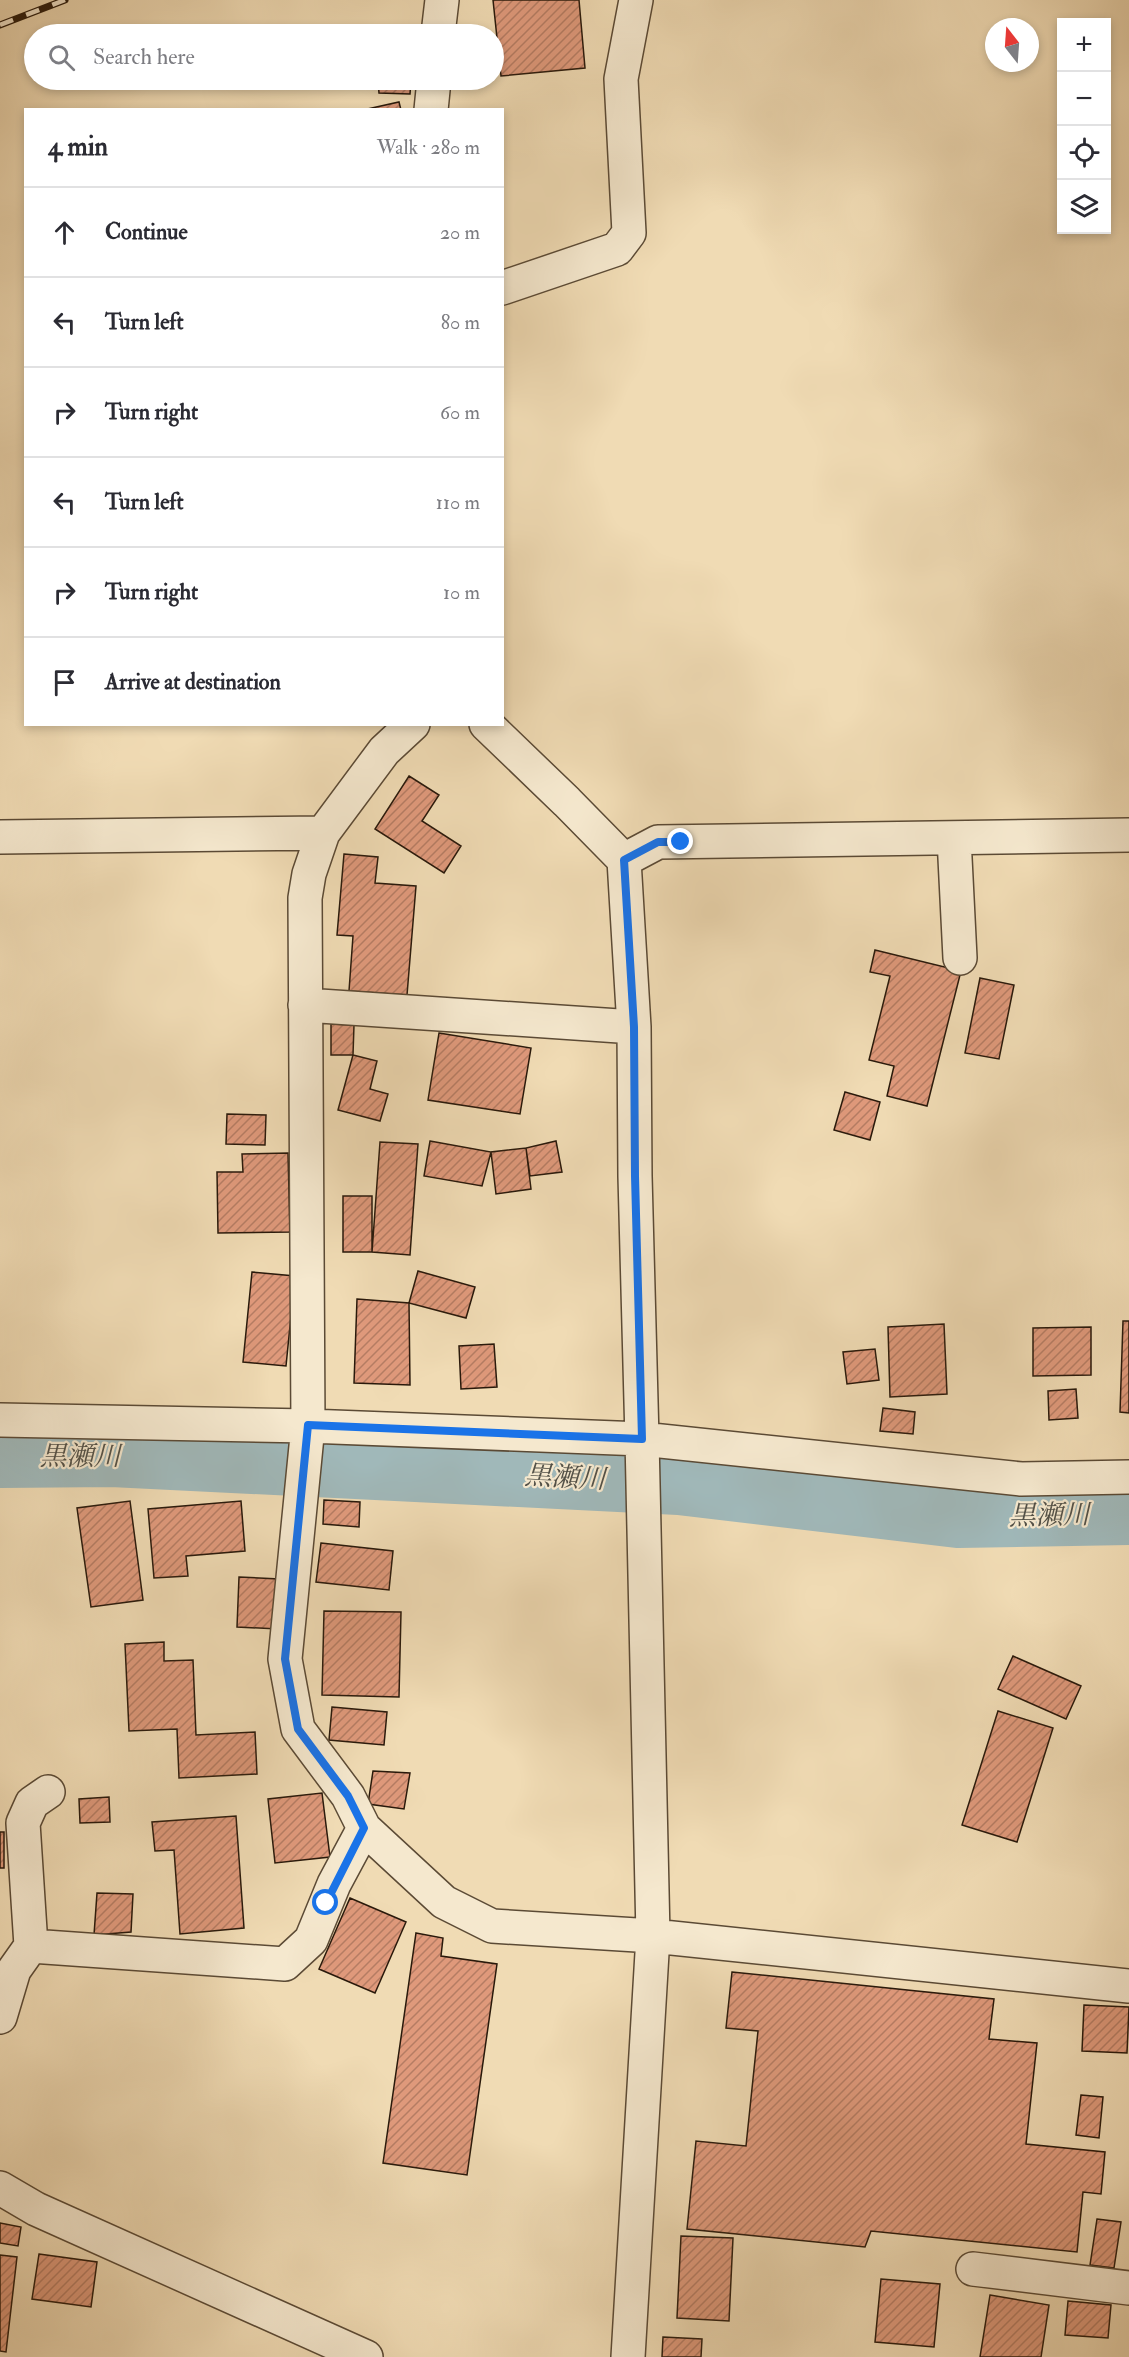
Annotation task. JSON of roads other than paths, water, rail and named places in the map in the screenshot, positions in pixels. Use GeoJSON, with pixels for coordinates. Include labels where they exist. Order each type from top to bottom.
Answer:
{"type":"FeatureCollection","features":[{"type":"Feature","properties":{"kind":"street"},"geometry":{"type":"LineString","coordinates":[[439,24],[442,0]]}},
{"type":"Feature","properties":{"kind":"street"},"geometry":{"type":"LineString","coordinates":[[504,287],[617,249],[629,233],[621,79],[636,0]]}},
{"type":"Feature","properties":{"kind":"street"},"geometry":{"type":"LineString","coordinates":[[431,108],[433,90]]}},
{"type":"Feature","properties":{"kind":"street"},"geometry":{"type":"LineString","coordinates":[[411,726],[384,751],[323,833],[309,874],[305,898],[308,1425],[285,1659],[298,1729],[348,1796],[364,1828],[444,1902],[492,1926],[652,1936],[1129,1986]]}},
{"type":"Feature","properties":{"kind":"street"},"geometry":{"type":"LineString","coordinates":[[488,726],[624,860],[634,1027],[635,1176],[652,1936],[628,2357]]}},
{"type":"Feature","properties":{"kind":"street"},"geometry":{"type":"LineString","coordinates":[[0,837],[323,833]]}},
{"type":"Feature","properties":{"kind":"street"},"geometry":{"type":"LineString","coordinates":[[624,860],[658,842],[1129,835]]}},
{"type":"Feature","properties":{"kind":"street"},"geometry":{"type":"LineString","coordinates":[[954,838],[960,958]]}},
{"type":"Feature","properties":{"kind":"street"},"geometry":{"type":"LineString","coordinates":[[305,1005],[634,1027]]}},
{"type":"Feature","properties":{"kind":"street"},"geometry":{"type":"LineString","coordinates":[[0,1420],[308,1425],[642,1439],[1021,1479],[1129,1477]]}},
{"type":"Feature","properties":{"kind":"street"},"geometry":{"type":"LineString","coordinates":[[0,2017],[14,1970],[32,1946],[23,1823],[32,1803],[48,1792]]}},
{"type":"Feature","properties":{"kind":"street"},"geometry":{"type":"LineString","coordinates":[[32,1946],[285,1964],[311,1940],[334,1884],[364,1828]]}},
{"type":"Feature","properties":{"kind":"street"},"geometry":{"type":"LineString","coordinates":[[0,2188],[36,2209],[366,2357]]}},
{"type":"Feature","properties":{"kind":"street"},"geometry":{"type":"LineString","coordinates":[[973,2269],[1129,2288]]}},
{"type":"Feature","properties":{"kind":"waterway","name":"黒瀬川"},"geometry":{"type":"LineString","coordinates":[[0,1456],[112,1455],[679,1483],[958,1516],[1129,1513]]}},
{"type":"Feature","properties":{"kind":"railway"},"geometry":{"type":"LineString","coordinates":[[0,25],[65,0]]}}]}
